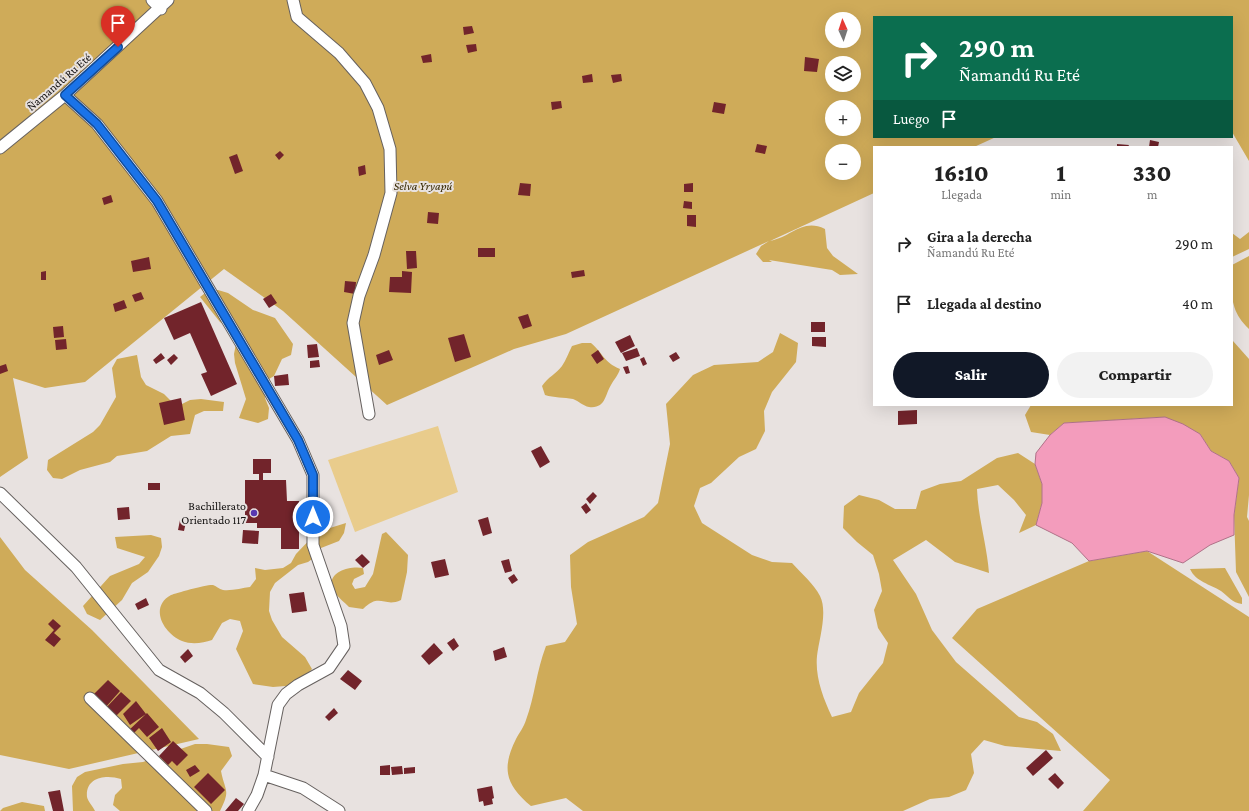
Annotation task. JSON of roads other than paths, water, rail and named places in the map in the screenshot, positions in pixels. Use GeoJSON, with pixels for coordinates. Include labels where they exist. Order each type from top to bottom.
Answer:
{"type":"FeatureCollection","features":[{"type":"Feature","properties":{"kind":"street"},"geometry":{"type":"LineString","coordinates":[[152,0],[161,9]]}},
{"type":"Feature","properties":{"kind":"street","name":"Ñamandú Ru Eté"},"geometry":{"type":"LineString","coordinates":[[0,148],[65,95],[161,9],[168,0]]}},
{"type":"Feature","properties":{"kind":"street"},"geometry":{"type":"LineString","coordinates":[[293,0],[297,17],[339,53],[365,83],[378,108],[390,149],[391,193],[374,255],[359,296],[353,323],[363,390],[369,414]]}},
{"type":"Feature","properties":{"kind":"street"},"geometry":{"type":"LineString","coordinates":[[65,95],[97,124],[157,201],[298,440],[313,475],[312,545],[341,626],[344,646],[329,668],[298,685],[286,694],[278,705],[264,775],[257,794],[248,811]]}},
{"type":"Feature","properties":{"kind":"street"},"geometry":{"type":"LineString","coordinates":[[0,493],[76,567],[159,670],[200,693],[224,713],[268,757]]}},
{"type":"Feature","properties":{"kind":"street"},"geometry":{"type":"LineString","coordinates":[[90,698],[206,811]]}},
{"type":"Feature","properties":{"kind":"street"},"geometry":{"type":"LineString","coordinates":[[264,775],[303,788],[339,811]]}},
{"type":"Feature","properties":{"kind":"place","name":"Bachillerato Orientado 117"},"geometry":{"type":"Point","coordinates":[254,513]}},
{"type":"Feature","properties":{"kind":"park label","name":"Selva Yryapú"},"geometry":{"type":"Point","coordinates":[423,186]}}]}
